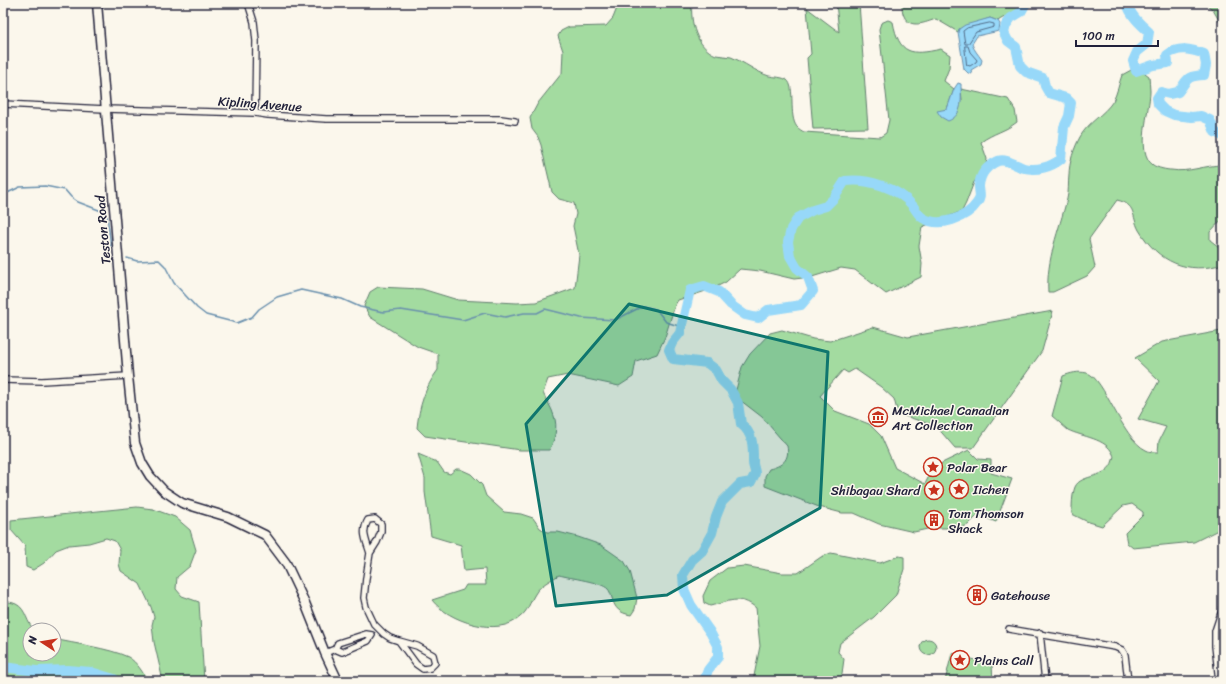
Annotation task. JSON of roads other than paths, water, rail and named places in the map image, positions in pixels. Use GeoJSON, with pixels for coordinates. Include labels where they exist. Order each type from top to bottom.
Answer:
{"type":"FeatureCollection","features":[{"type":"Feature","properties":{"kind":"street","name":"Teston Road"},"geometry":{"type":"LineString","coordinates":[[97,3],[133,435],[138,454],[150,476],[173,498],[182,503],[228,517],[265,535],[286,563],[306,603],[325,653],[338,681]]}},
{"type":"Feature","properties":{"kind":"street"},"geometry":{"type":"LineString","coordinates":[[248,3],[254,22],[256,41],[255,113]]}},
{"type":"Feature","properties":{"kind":"street","name":"Kipling Avenue"},"geometry":{"type":"LineString","coordinates":[[3,104],[255,113],[326,119],[501,119],[515,121]]}},
{"type":"Feature","properties":{"kind":"street"},"geometry":{"type":"LineString","coordinates":[[3,380],[42,381],[128,376]]}},
{"type":"Feature","properties":{"kind":"street"},"geometry":{"type":"LineString","coordinates":[[370,553],[364,535],[364,526],[368,520],[375,519],[381,524],[382,532],[378,542],[370,553],[364,598],[366,607],[374,624],[384,634],[390,638],[417,646],[433,655],[435,663],[430,668],[423,669],[416,664],[399,641]]}},
{"type":"Feature","properties":{"kind":"street"},"geometry":{"type":"LineString","coordinates":[[1219,681],[1215,631],[1223,607]]}},
{"type":"Feature","properties":{"kind":"street"},"geometry":{"type":"LineString","coordinates":[[335,649],[342,652],[368,641],[372,635],[380,629]]}},
{"type":"Feature","properties":{"kind":"street"},"geometry":{"type":"LineString","coordinates":[[1009,629],[1040,633],[1115,647],[1122,650],[1125,655],[1128,681]]}},
{"type":"Feature","properties":{"kind":"street"},"geometry":{"type":"LineString","coordinates":[[1040,633],[1044,681]]}},
{"type":"Feature","properties":{"kind":"street"},"geometry":{"type":"LineString","coordinates":[[325,653],[335,649],[338,643],[366,634],[372,635]]}},
{"type":"Feature","properties":{"kind":"water"},"geometry":{"type":"Polygon","coordinates":[[[990,18],[998,21],[1000,24],[999,31],[977,36],[972,44],[982,60],[981,64],[971,70],[972,74],[968,73],[964,69],[958,32],[959,29],[965,25],[990,18]]]}},
{"type":"Feature","properties":{"kind":"water"},"geometry":{"type":"Polygon","coordinates":[[[958,83],[961,84],[961,100],[959,110],[957,115],[948,121],[941,117],[937,111],[947,109],[954,89],[958,83]]]}},
{"type":"Feature","properties":{"kind":"waterway"},"geometry":{"type":"LineString","coordinates":[[704,681],[708,670],[718,657],[718,647],[710,632],[691,605],[684,589],[683,575],[692,560],[702,551],[712,533],[722,502],[740,484],[751,482],[755,473],[751,437],[741,424],[738,403],[731,390],[722,381],[716,370],[707,363],[673,359],[669,350],[672,343],[680,333],[690,290],[704,286],[719,292],[731,305],[745,315],[758,318],[768,310],[801,305],[813,291],[808,277],[797,268],[790,256],[788,242],[791,229],[798,218],[813,210],[826,206],[834,198],[845,181],[863,181],[891,189],[907,200],[923,218],[930,221],[944,222],[967,213],[979,201],[979,186],[981,177],[985,170],[994,163],[1001,160],[1024,168],[1039,169],[1053,164],[1061,159],[1064,127],[1069,116],[1071,103],[1066,98],[1049,93],[1043,78],[1026,72],[1020,66],[1016,47],[1008,41],[1004,33],[1006,25],[1011,18],[1021,12],[1026,3]]}},
{"type":"Feature","properties":{"kind":"waterway"},"geometry":{"type":"LineString","coordinates":[[1127,3],[1133,15],[1149,32],[1147,44],[1137,52],[1133,61],[1136,71],[1153,65],[1168,63],[1167,55],[1176,50],[1185,49],[1204,54],[1206,65],[1204,75],[1193,76],[1188,79],[1178,92],[1169,94],[1161,92],[1157,98],[1158,104],[1165,111],[1174,115],[1192,117],[1201,116],[1210,120],[1215,132],[1223,136]]}},
{"type":"Feature","properties":{"kind":"waterway"},"geometry":{"type":"LineString","coordinates":[[3,195],[20,187],[45,186],[65,190],[78,202],[104,212],[107,216],[111,246]]}},
{"type":"Feature","properties":{"kind":"waterway"},"geometry":{"type":"LineString","coordinates":[[127,258],[137,261],[159,260],[165,266],[174,283],[197,308],[206,315],[237,323],[252,317],[259,309],[277,297],[301,290],[342,299],[360,307],[383,312],[401,310],[463,320],[485,313],[505,317],[524,313],[537,313],[545,309],[581,318],[615,320],[643,306],[656,309],[666,322],[682,327]]}},
{"type":"Feature","properties":{"kind":"waterway"},"geometry":{"type":"LineString","coordinates":[[3,667],[36,671],[68,670],[91,672],[114,679],[116,681]]}},
{"type":"Feature","properties":{"kind":"place","name":"McMichael Canadian Art Collection"},"geometry":{"type":"Point","coordinates":[878,417]}},
{"type":"Feature","properties":{"kind":"place","name":"Polar Bear"},"geometry":{"type":"Point","coordinates":[933,467]}},
{"type":"Feature","properties":{"kind":"place","name":"Iichen"},"geometry":{"type":"Point","coordinates":[959,489]}},
{"type":"Feature","properties":{"kind":"place","name":"Shibagau Shard"},"geometry":{"type":"Point","coordinates":[934,490]}},
{"type":"Feature","properties":{"kind":"place","name":"Tom Thomson Shack"},"geometry":{"type":"Point","coordinates":[934,520]}},
{"type":"Feature","properties":{"kind":"place","name":"Gatehouse"},"geometry":{"type":"Point","coordinates":[977,595]}},
{"type":"Feature","properties":{"kind":"place","name":"Plains Call"},"geometry":{"type":"Point","coordinates":[960,660]}}]}
